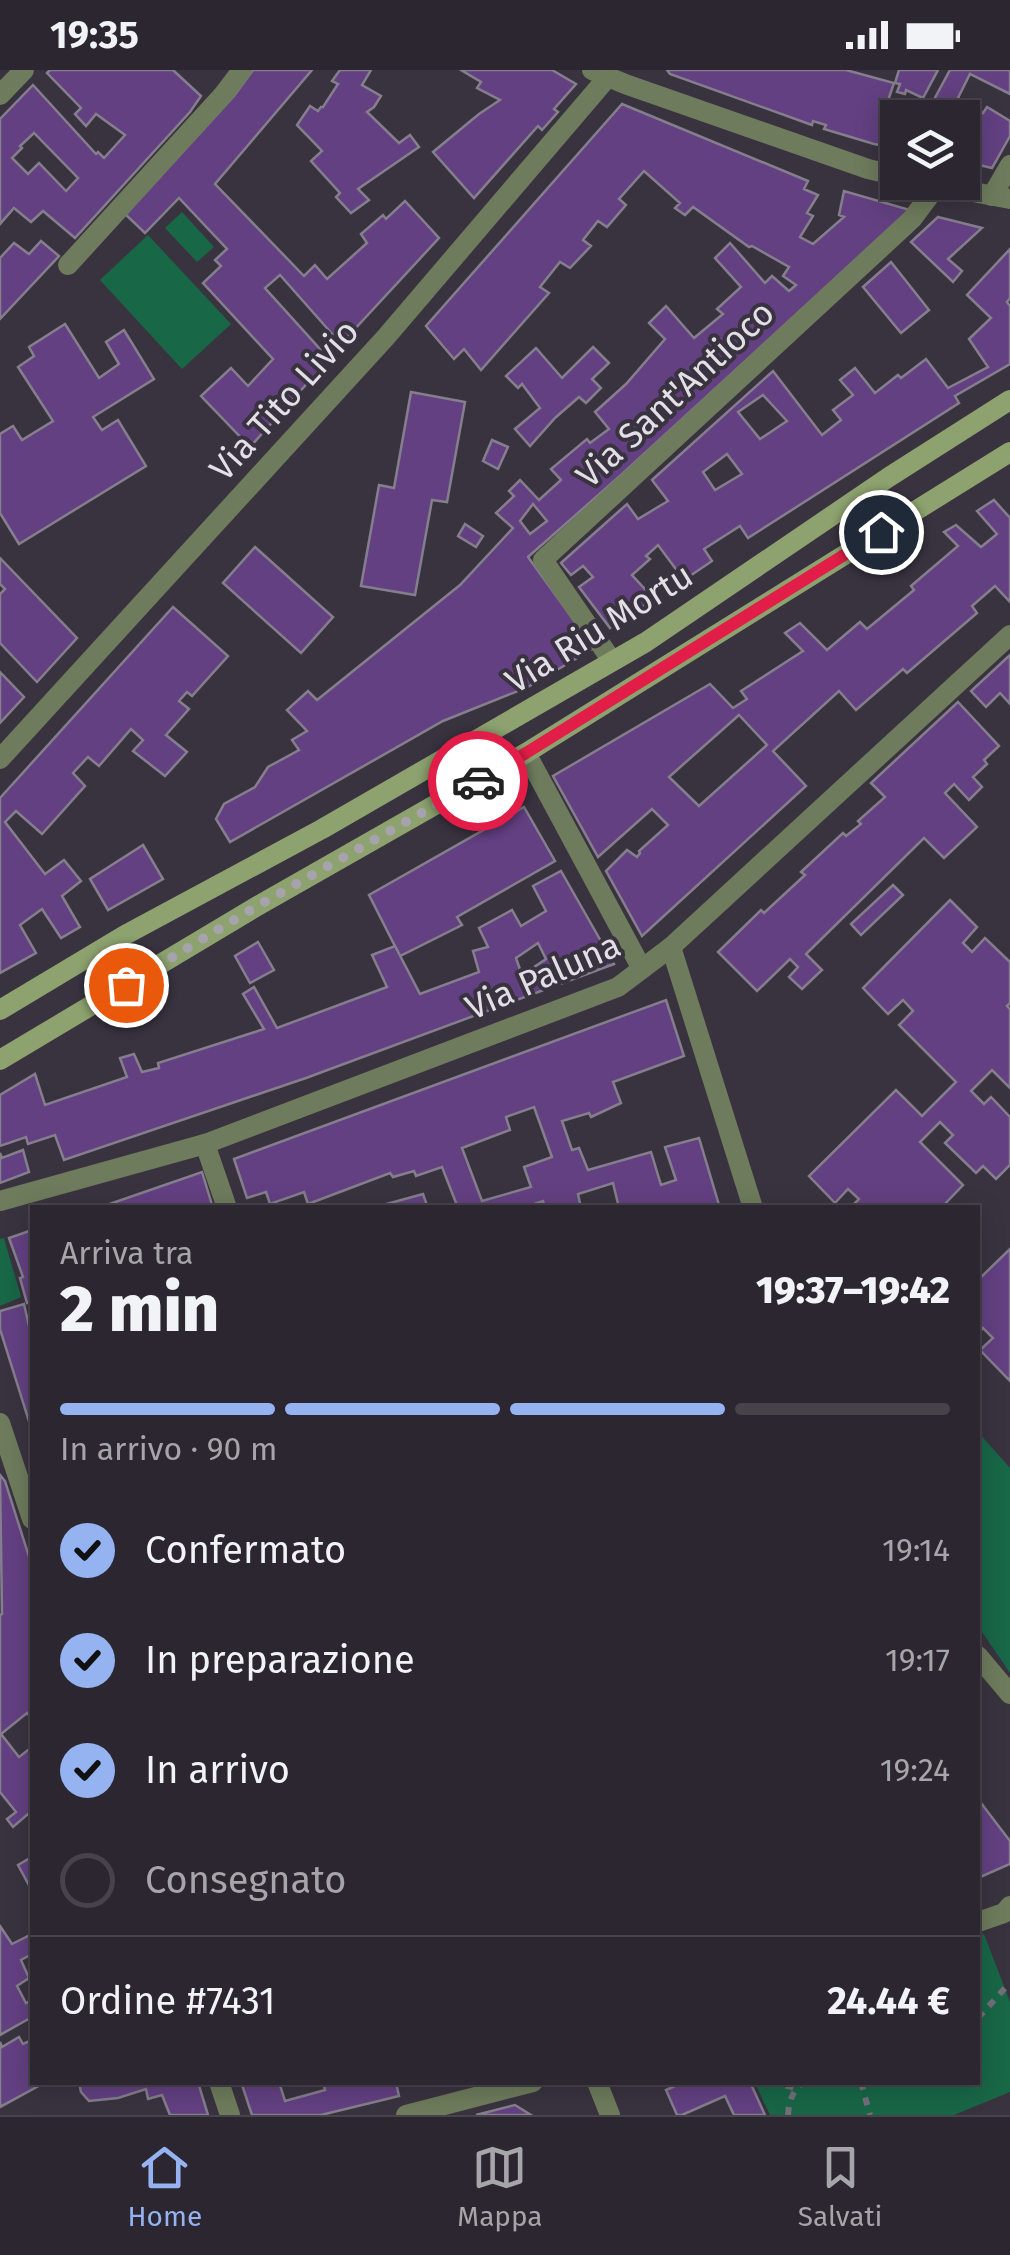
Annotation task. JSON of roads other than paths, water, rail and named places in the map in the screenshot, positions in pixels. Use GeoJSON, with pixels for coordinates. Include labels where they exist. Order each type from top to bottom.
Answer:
{"type":"FeatureCollection","features":[{"type":"Feature","properties":{"kind":"main road","name":"Via Riu Mortu"},"geometry":{"type":"LineString","coordinates":[[0,1010],[125,935],[338,820],[646,642],[872,488],[1010,400]]}},
{"type":"Feature","properties":{"kind":"main road","name":"Via Riu Mortu"},"geometry":{"type":"LineString","coordinates":[[0,1060],[254,908],[526,753],[1010,452]]}},
{"type":"Feature","properties":{"kind":"street"},"geometry":{"type":"LineString","coordinates":[[0,94],[24,70]]}},
{"type":"Feature","properties":{"kind":"street"},"geometry":{"type":"LineString","coordinates":[[68,265],[242,70]]}},
{"type":"Feature","properties":{"kind":"street"},"geometry":{"type":"LineString","coordinates":[[614,76],[880,171]]}},
{"type":"Feature","properties":{"kind":"street","name":"Via Tito Livio"},"geometry":{"type":"LineString","coordinates":[[0,759],[386,336],[614,76]]}},
{"type":"Feature","properties":{"kind":"street"},"geometry":{"type":"LineString","coordinates":[[1001,197],[1010,165]]}},
{"type":"Feature","properties":{"kind":"street","name":"Via Sant'Antioco"},"geometry":{"type":"LineString","coordinates":[[612,661],[543,560],[912,219],[921,200]]}},
{"type":"Feature","properties":{"kind":"street","name":"Via Paluna"},"geometry":{"type":"LineString","coordinates":[[0,1201],[205,1144],[618,987],[671,947],[1010,635]]}},
{"type":"Feature","properties":{"kind":"street"},"geometry":{"type":"LineString","coordinates":[[526,753],[642,969]]}},
{"type":"Feature","properties":{"kind":"street"},"geometry":{"type":"LineString","coordinates":[[671,947],[751,1205]]}},
{"type":"Feature","properties":{"kind":"street"},"geometry":{"type":"LineString","coordinates":[[205,1144],[226,1205]]}},
{"type":"Feature","properties":{"kind":"street"},"geometry":{"type":"LineString","coordinates":[[0,1424],[30,1513]]}},
{"type":"Feature","properties":{"kind":"street"},"geometry":{"type":"LineString","coordinates":[[980,1658],[1010,1694]]}},
{"type":"Feature","properties":{"kind":"street"},"geometry":{"type":"LineString","coordinates":[[980,1922],[1008,1916]]}},
{"type":"Feature","properties":{"kind":"street"},"geometry":{"type":"LineString","coordinates":[[220,2085],[230,2115]]}},
{"type":"Feature","properties":{"kind":"street"},"geometry":{"type":"LineString","coordinates":[[406,2115],[521,2085]]}},
{"type":"Feature","properties":{"kind":"street"},"geometry":{"type":"LineString","coordinates":[[598,2085],[610,2115]]}}]}
